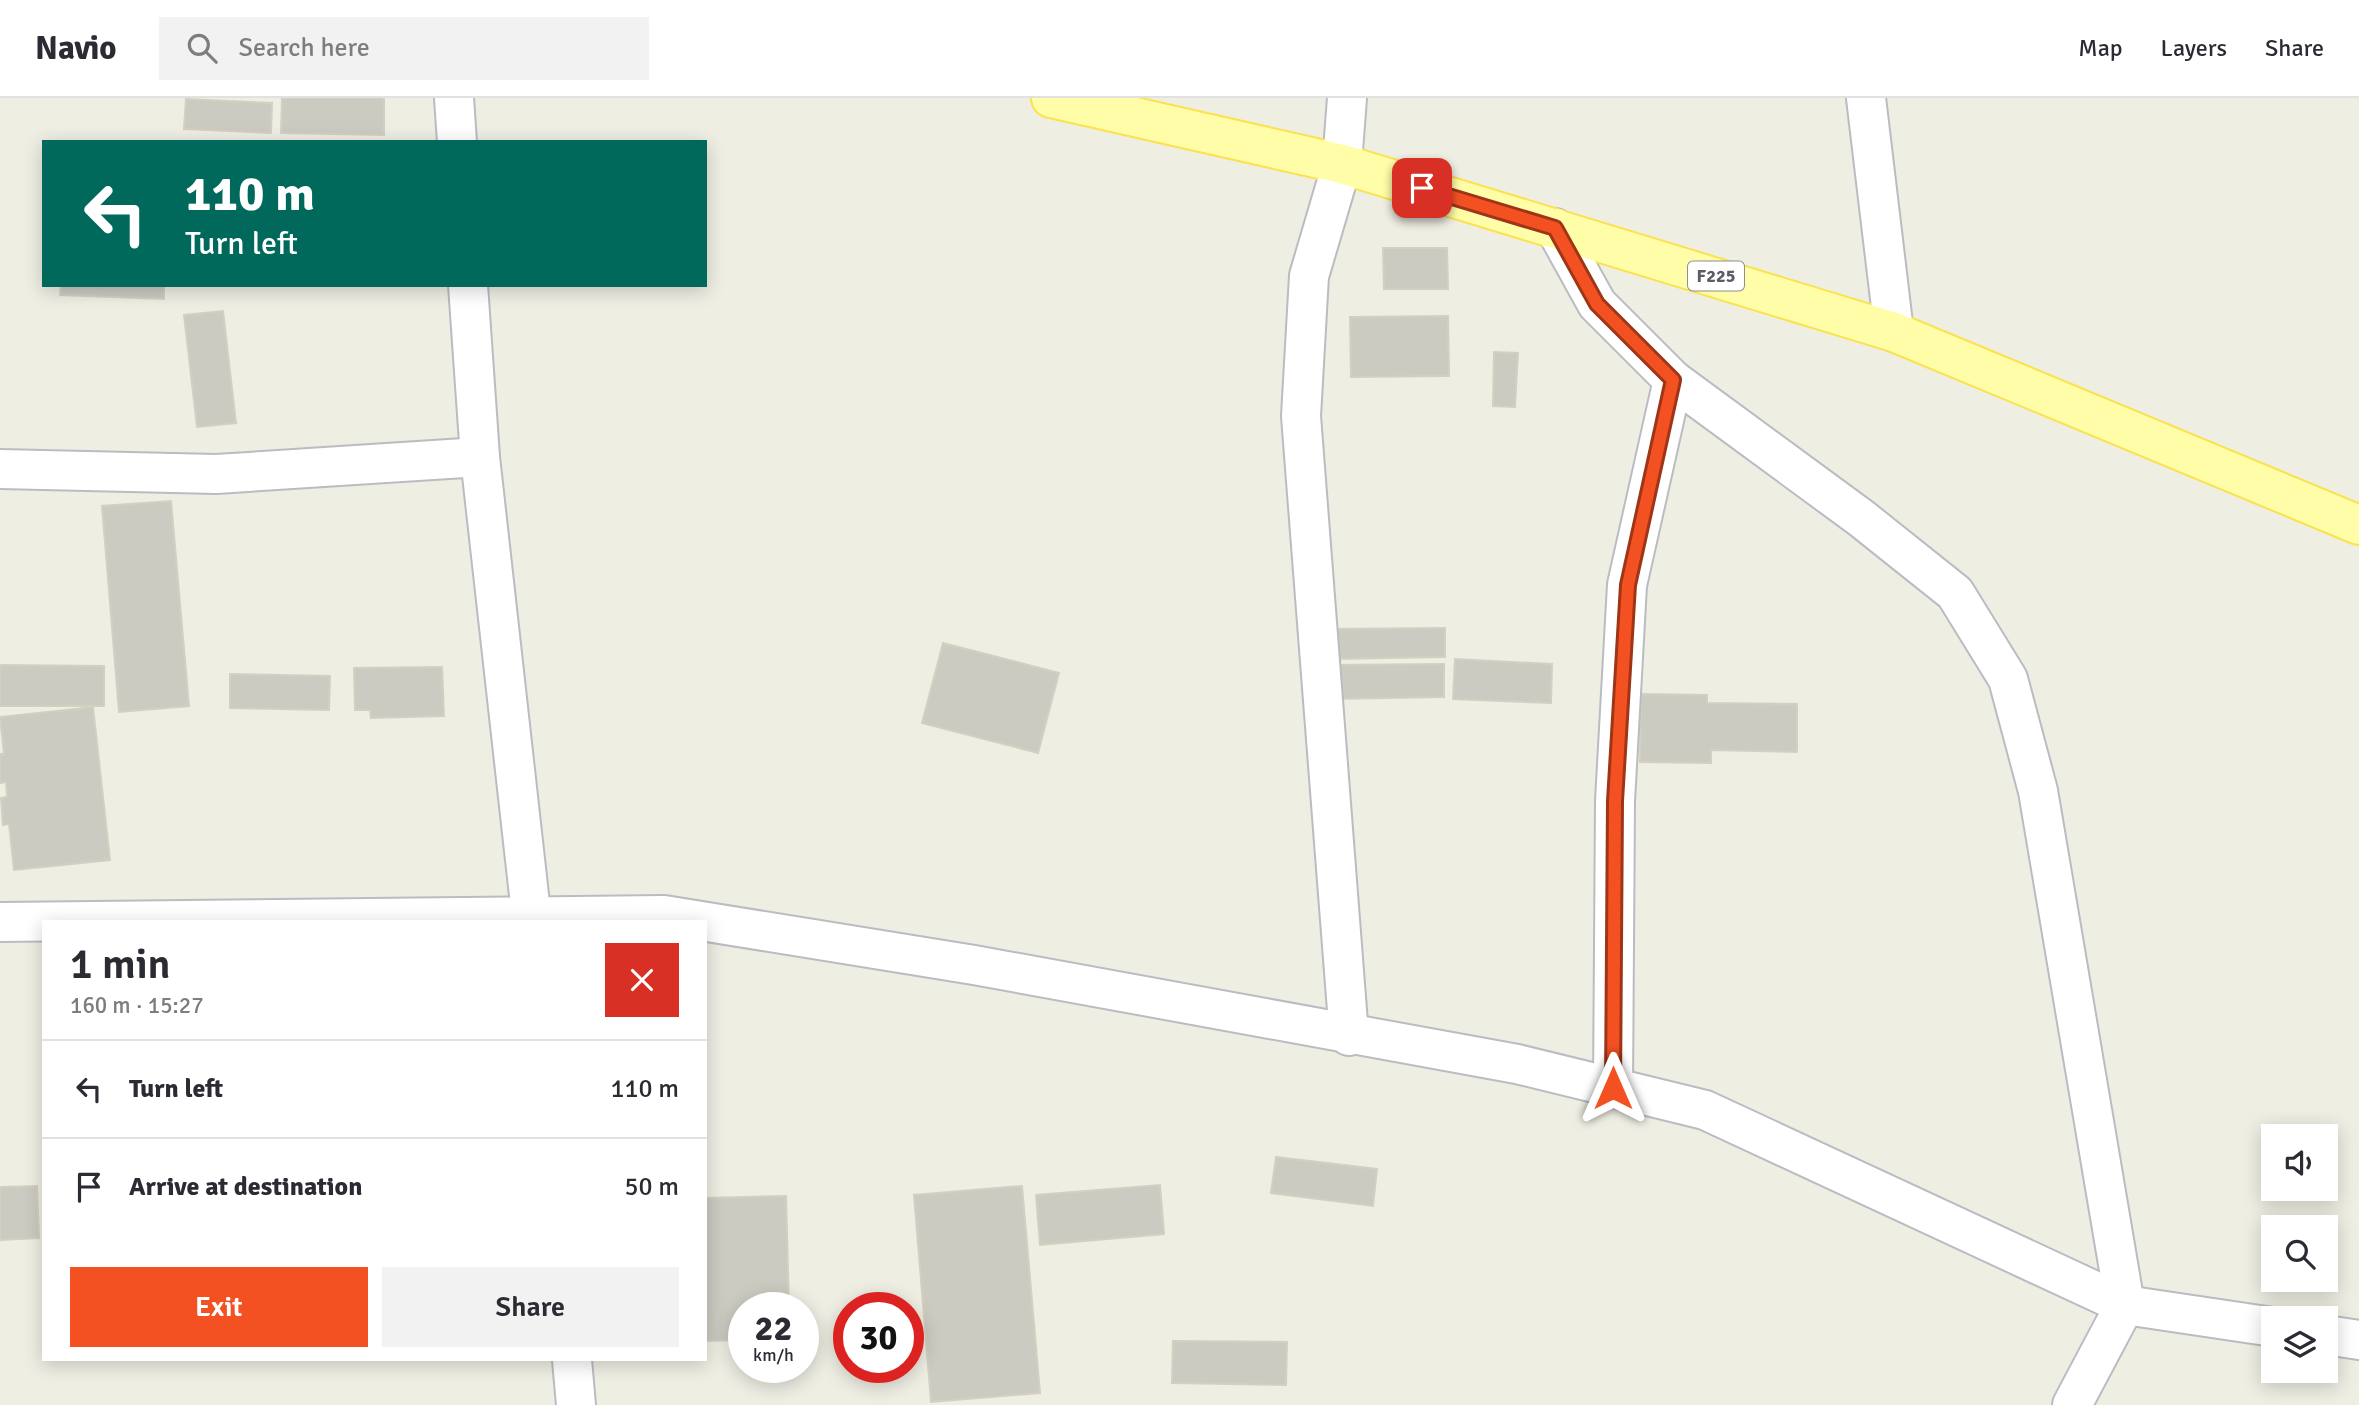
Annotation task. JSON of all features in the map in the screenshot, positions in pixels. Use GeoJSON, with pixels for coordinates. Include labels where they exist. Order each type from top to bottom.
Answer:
{"type":"FeatureCollection","features":[{"type":"Feature","properties":{"kind":"main road","name":"F225"},"geometry":{"type":"LineString","coordinates":[[1051,98],[1342,164],[1894,332],[2359,525]]}},
{"type":"Feature","properties":{"kind":"street"},"geometry":{"type":"LineString","coordinates":[[454,98],[457,140]]}},
{"type":"Feature","properties":{"kind":"street"},"geometry":{"type":"LineString","coordinates":[[1347,98],[1342,164],[1309,276],[1301,416],[1349,1035]]}},
{"type":"Feature","properties":{"kind":"street"},"geometry":{"type":"LineString","coordinates":[[1866,98],[1894,332]]}},
{"type":"Feature","properties":{"kind":"street"},"geometry":{"type":"LineString","coordinates":[[1555,228],[1597,304],[1673,380],[1861,517],[1955,593],[2008,678],[2038,791],[2125,1305],[2072,1405]]}},
{"type":"Feature","properties":{"kind":"street"},"geometry":{"type":"LineString","coordinates":[[468,287],[480,457],[532,920],[664,915],[695,920]]}},
{"type":"Feature","properties":{"kind":"street"},"geometry":{"type":"LineString","coordinates":[[1613,1088],[1615,801],[1628,585],[1673,380]]}},
{"type":"Feature","properties":{"kind":"street"},"geometry":{"type":"LineString","coordinates":[[0,469],[216,474],[480,457]]}},
{"type":"Feature","properties":{"kind":"street"},"geometry":{"type":"LineString","coordinates":[[0,922],[42,922]]}},
{"type":"Feature","properties":{"kind":"street"},"geometry":{"type":"LineString","coordinates":[[707,922],[974,965],[1517,1064],[1705,1111],[2125,1305],[2261,1325]]}},
{"type":"Feature","properties":{"kind":"street"},"geometry":{"type":"LineString","coordinates":[[2338,1337],[2359,1340]]}},
{"type":"Feature","properties":{"kind":"street"},"geometry":{"type":"LineString","coordinates":[[572,1361],[576,1405]]}},
{"type":"Feature","properties":{"kind":"building"},"geometry":{"type":"Polygon","coordinates":[[[282,98],[384,98],[384,135],[281,133],[282,98]]]}},
{"type":"Feature","properties":{"kind":"building"},"geometry":{"type":"Polygon","coordinates":[[[186,99],[272,103],[271,133],[184,129],[186,99]]]}},
{"type":"Feature","properties":{"kind":"building"},"geometry":{"type":"Polygon","coordinates":[[[1383,248],[1447,248],[1448,289],[1384,289],[1383,248]]]}},
{"type":"Feature","properties":{"kind":"building"},"geometry":{"type":"Polygon","coordinates":[[[61,287],[164,287],[164,299],[60,295],[61,287]]]}},
{"type":"Feature","properties":{"kind":"building"},"geometry":{"type":"Polygon","coordinates":[[[223,311],[236,423],[197,427],[184,315],[223,311]]]}},
{"type":"Feature","properties":{"kind":"building"},"geometry":{"type":"Polygon","coordinates":[[[1448,316],[1449,376],[1351,377],[1350,317],[1448,316]]]}},
{"type":"Feature","properties":{"kind":"building"},"geometry":{"type":"Polygon","coordinates":[[[1494,352],[1518,353],[1515,407],[1493,406],[1494,352]]]}},
{"type":"Feature","properties":{"kind":"building"},"geometry":{"type":"Polygon","coordinates":[[[171,501],[189,706],[119,712],[102,506],[171,501]]]}},
{"type":"Feature","properties":{"kind":"building"},"geometry":{"type":"Polygon","coordinates":[[[1445,628],[1445,657],[1333,659],[1333,629],[1445,628]]]}},
{"type":"Feature","properties":{"kind":"building"},"geometry":{"type":"Polygon","coordinates":[[[943,643],[1059,673],[1038,753],[922,723],[943,643]]]}},
{"type":"Feature","properties":{"kind":"building"},"geometry":{"type":"Polygon","coordinates":[[[1455,659],[1552,664],[1551,703],[1453,699],[1455,659]]]}},
{"type":"Feature","properties":{"kind":"building"},"geometry":{"type":"Polygon","coordinates":[[[1444,664],[1444,697],[1332,699],[1331,665],[1444,664]]]}},
{"type":"Feature","properties":{"kind":"building"},"geometry":{"type":"Polygon","coordinates":[[[0,665],[104,666],[104,706],[0,706],[0,665]]]}},
{"type":"Feature","properties":{"kind":"building"},"geometry":{"type":"Polygon","coordinates":[[[442,667],[444,716],[371,718],[370,710],[355,710],[354,668],[442,667]]]}},
{"type":"Feature","properties":{"kind":"building"},"geometry":{"type":"Polygon","coordinates":[[[230,674],[330,676],[329,710],[230,708],[230,674]]]}},
{"type":"Feature","properties":{"kind":"building"},"geometry":{"type":"Polygon","coordinates":[[[1641,694],[1707,695],[1707,703],[1797,704],[1797,752],[1711,750],[1711,763],[1640,762],[1641,694]]]}},
{"type":"Feature","properties":{"kind":"building"},"geometry":{"type":"Polygon","coordinates":[[[93,707],[110,860],[14,870],[9,824],[3,825],[1,798],[7,797],[6,782],[0,783],[0,754],[4,754],[0,717],[93,707]]]}},
{"type":"Feature","properties":{"kind":"building"},"geometry":{"type":"Polygon","coordinates":[[[1276,1157],[1377,1169],[1373,1206],[1271,1193],[1276,1157]]]}},
{"type":"Feature","properties":{"kind":"building"},"geometry":{"type":"Polygon","coordinates":[[[1160,1185],[1164,1234],[1040,1245],[1036,1195],[1160,1185]]]}},
{"type":"Feature","properties":{"kind":"building"},"geometry":{"type":"Polygon","coordinates":[[[37,1186],[39,1238],[0,1240],[0,1187],[37,1186]]]}},
{"type":"Feature","properties":{"kind":"building"},"geometry":{"type":"Polygon","coordinates":[[[1022,1186],[1040,1393],[931,1402],[914,1195],[1022,1186]]]}},
{"type":"Feature","properties":{"kind":"building"},"geometry":{"type":"Polygon","coordinates":[[[786,1196],[789,1292],[728,1292],[728,1340],[707,1341],[707,1198],[786,1196]]]}},
{"type":"Feature","properties":{"kind":"building"},"geometry":{"type":"Polygon","coordinates":[[[1173,1341],[1287,1342],[1286,1385],[1172,1383],[1173,1341]]]}},
{"type":"Feature","properties":{"kind":"route"},"geometry":{"type":"LineString","coordinates":[[1422,188],[1555,228],[1597,304],[1673,380],[1628,585],[1615,801],[1613,1088]]}}]}
